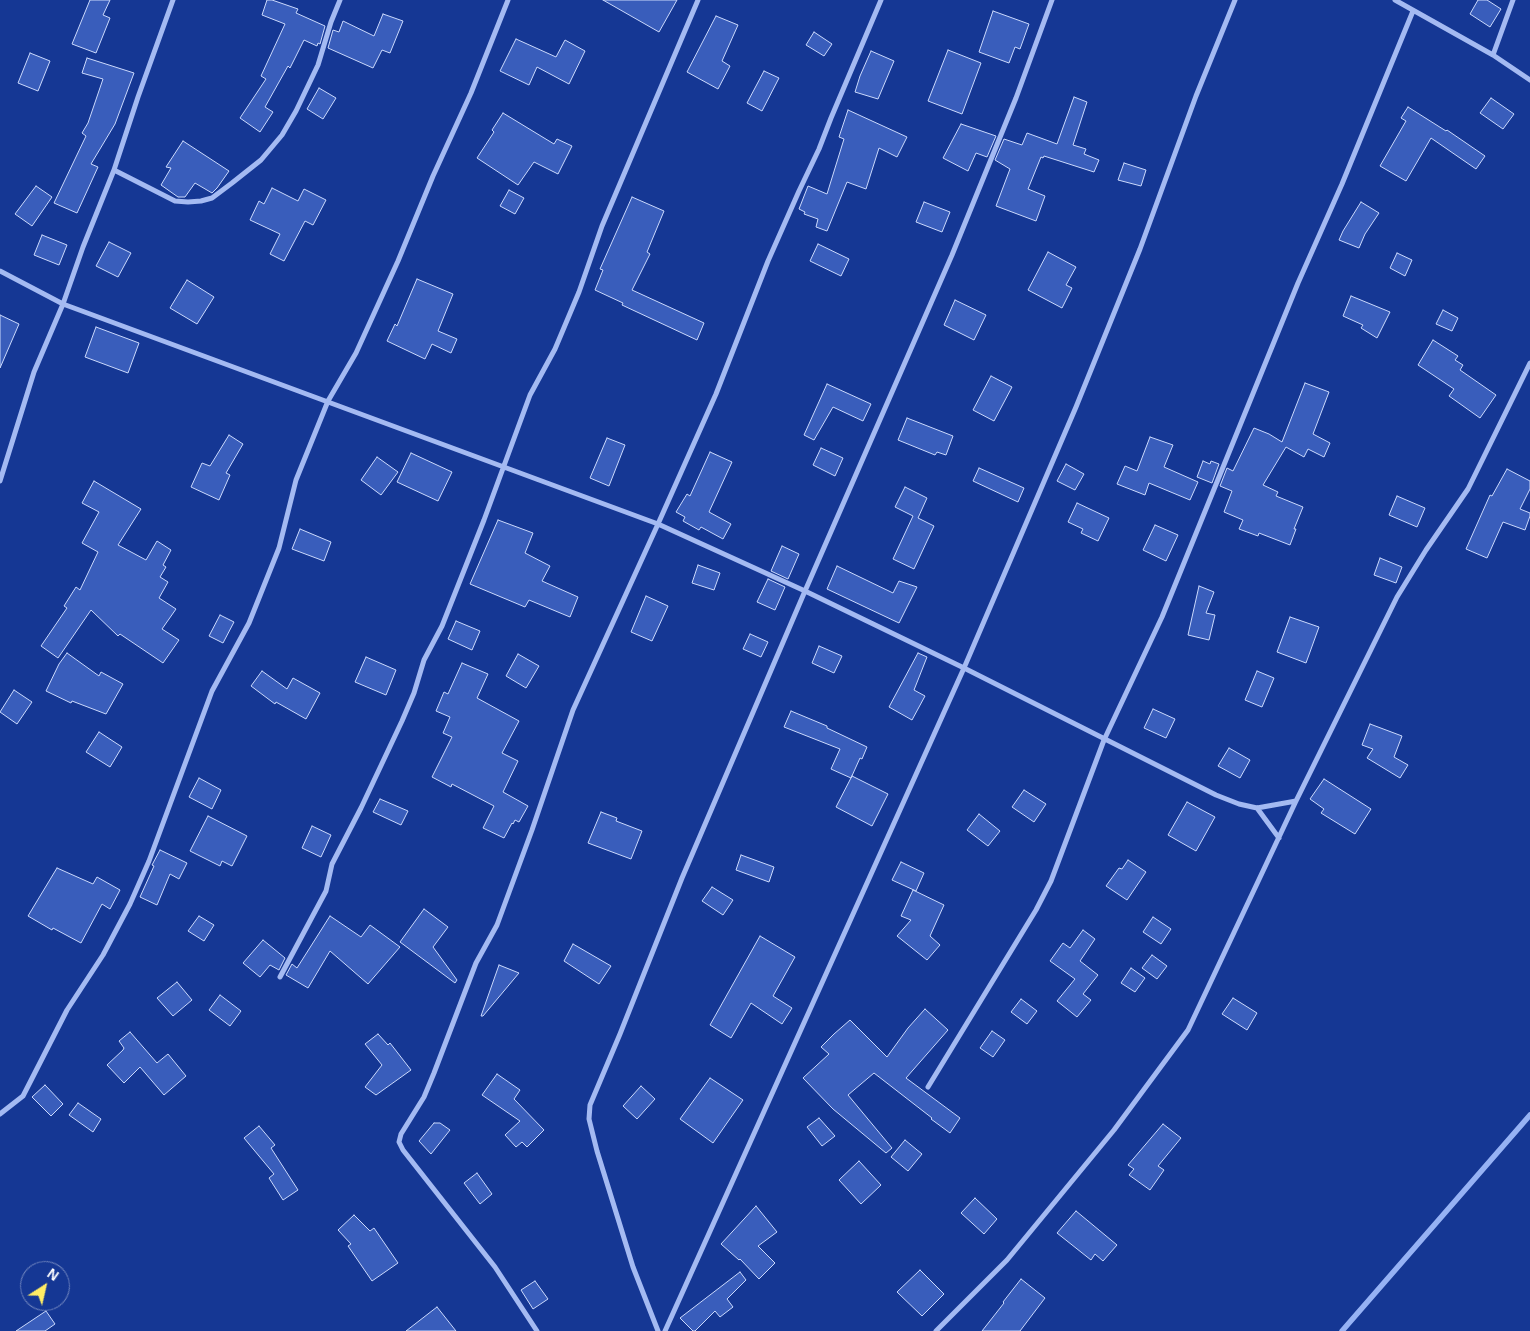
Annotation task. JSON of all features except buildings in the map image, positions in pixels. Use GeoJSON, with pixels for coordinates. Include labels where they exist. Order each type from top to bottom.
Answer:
{"type":"FeatureCollection","features":[{"type":"Feature","properties":{"kind":"street"},"geometry":{"type":"LineString","coordinates":[[0,480],[34,372],[63,304],[83,247],[114,170],[173,0]]}},
{"type":"Feature","properties":{"kind":"street"},"geometry":{"type":"LineString","coordinates":[[114,170],[175,201],[188,202],[212,198],[261,160],[282,135],[318,65],[340,0]]}},
{"type":"Feature","properties":{"kind":"street"},"geometry":{"type":"LineString","coordinates":[[0,1114],[23,1096],[67,1010],[103,955],[130,904],[149,860],[212,691],[249,623],[279,548],[296,480],[328,401],[356,353],[398,261],[433,176],[471,93],[508,0]]}},
{"type":"Feature","properties":{"kind":"street"},"geometry":{"type":"LineString","coordinates":[[280,978],[326,891],[332,864],[361,808],[414,693],[424,660],[442,626],[484,520],[530,395],[555,349],[579,292],[602,226],[698,0]]}},
{"type":"Feature","properties":{"kind":"street"},"geometry":{"type":"LineString","coordinates":[[538,1331],[495,1267],[403,1150],[399,1142],[401,1134],[427,1089],[476,963],[497,924],[532,830],[573,710],[716,394],[768,261],[819,150],[881,0]]}},
{"type":"Feature","properties":{"kind":"street"},"geometry":{"type":"LineString","coordinates":[[658,1331],[633,1267],[597,1151],[589,1119],[590,1105],[682,878],[952,254],[1016,98],[1052,0]]}},
{"type":"Feature","properties":{"kind":"street"},"geometry":{"type":"LineString","coordinates":[[665,1331],[964,668],[1083,389],[1140,249],[1196,96],[1235,0]]}},
{"type":"Feature","properties":{"kind":"street"},"geometry":{"type":"LineString","coordinates":[[1395,0],[1493,55],[1530,80]]}},
{"type":"Feature","properties":{"kind":"street"},"geometry":{"type":"LineString","coordinates":[[1493,55],[1513,0]]}},
{"type":"Feature","properties":{"kind":"street"},"geometry":{"type":"LineString","coordinates":[[928,1087],[1036,910],[1051,881],[1104,740],[1162,617],[1294,292],[1342,184],[1413,11]]}},
{"type":"Feature","properties":{"kind":"street"},"geometry":{"type":"LineString","coordinates":[[0,271],[63,304],[658,524],[805,591],[964,668],[1216,795],[1239,804],[1257,808],[1296,801]]}},
{"type":"Feature","properties":{"kind":"street"},"geometry":{"type":"LineString","coordinates":[[936,1331],[1007,1260],[1114,1130],[1188,1030],[1296,801],[1397,596],[1468,489],[1530,363]]}},
{"type":"Feature","properties":{"kind":"street"},"geometry":{"type":"LineString","coordinates":[[1257,808],[1279,838]]}},
{"type":"Feature","properties":{"kind":"waterway"},"geometry":{"type":"LineString","coordinates":[[1342,1331],[1530,1115]]}}]}
